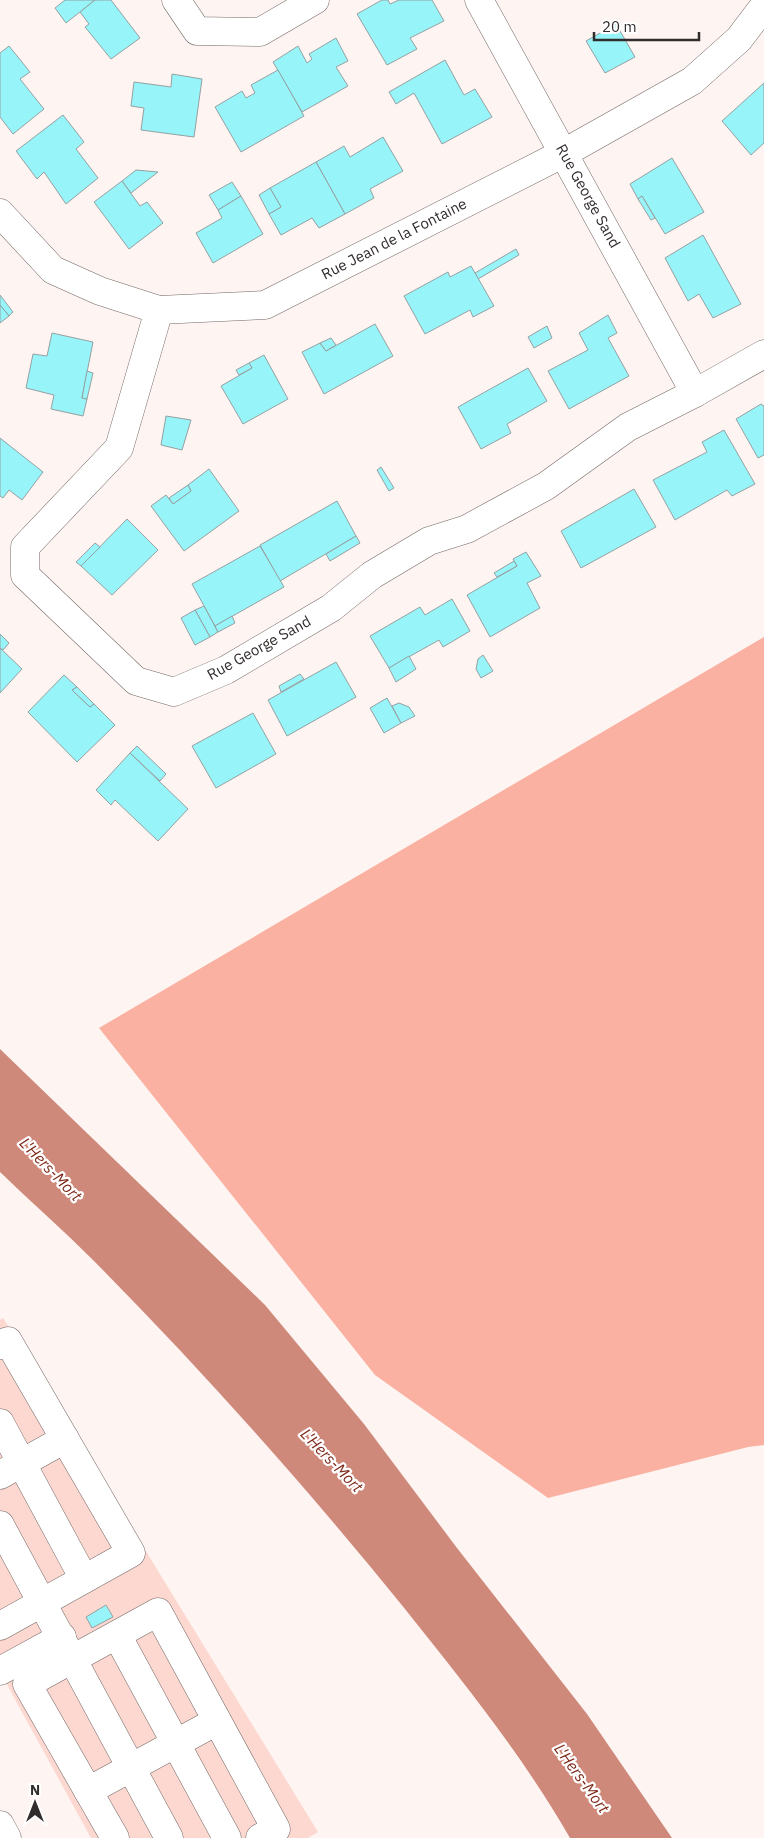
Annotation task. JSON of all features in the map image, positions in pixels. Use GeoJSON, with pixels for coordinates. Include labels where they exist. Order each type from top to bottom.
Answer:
{"type":"FeatureCollection","features":[{"type":"Feature","properties":{"kind":"street"},"geometry":{"type":"LineString","coordinates":[[176,0],[197,31],[260,32],[315,0]]}},
{"type":"Feature","properties":{"kind":"street","name":"Rue George Sand"},"geometry":{"type":"LineString","coordinates":[[479,0],[695,393]]}},
{"type":"Feature","properties":{"kind":"street","name":"Rue Jean de la Fontaine"},"geometry":{"type":"LineString","coordinates":[[0,213],[53,270],[100,291],[159,310],[265,305],[564,153],[692,81],[739,39],[764,6]]}},
{"type":"Feature","properties":{"kind":"street","name":"Rue George Sand"},"geometry":{"type":"LineString","coordinates":[[159,310],[119,448],[25,547],[25,575],[136,680],[174,692],[226,670],[331,608],[372,575],[429,541],[467,530],[546,486],[628,427],[695,393],[764,354]]}},
{"type":"Feature","properties":{"kind":"street"},"geometry":{"type":"LineString","coordinates":[[0,1345],[8,1341],[131,1552],[0,1626]]}},
{"type":"Feature","properties":{"kind":"street"},"geometry":{"type":"LineString","coordinates":[[0,1423],[11,1469],[84,1579]]}},
{"type":"Feature","properties":{"kind":"street"},"geometry":{"type":"LineString","coordinates":[[11,1469],[65,1439]]}},
{"type":"Feature","properties":{"kind":"street"},"geometry":{"type":"LineString","coordinates":[[0,1525],[169,1838]]}},
{"type":"Feature","properties":{"kind":"street"},"geometry":{"type":"LineString","coordinates":[[0,1671],[68,1648],[117,1635],[158,1612],[276,1829],[260,1838]]}},
{"type":"Feature","properties":{"kind":"street"},"geometry":{"type":"LineString","coordinates":[[117,1635],[228,1838]]}},
{"type":"Feature","properties":{"kind":"street"},"geometry":{"type":"LineString","coordinates":[[68,1648],[27,1684],[115,1838]]}},
{"type":"Feature","properties":{"kind":"street"},"geometry":{"type":"LineString","coordinates":[[88,1790],[217,1721]]}},
{"type":"Feature","properties":{"kind":"street"},"geometry":{"type":"LineString","coordinates":[[0,1825],[7,1838]]}},
{"type":"Feature","properties":{"kind":"shaded area"},"geometry":{"type":"Polygon","coordinates":[[[764,637],[764,1445],[748,1447],[548,1498],[375,1375],[99,1028],[764,637]]]}},
{"type":"Feature","properties":{"kind":"shaded area"},"geometry":{"type":"Polygon","coordinates":[[[3,1318],[318,1832],[308,1838],[91,1838],[0,1672],[0,1320],[3,1318]]]}},
{"type":"Feature","properties":{"kind":"water","name":"L'Hers-Mort"},"geometry":{"type":"Polygon","coordinates":[[[0,1049],[265,1305],[364,1424],[457,1548],[587,1714],[672,1838],[570,1838],[533,1778],[492,1720],[405,1609],[330,1519],[254,1431],[174,1344],[93,1260],[0,1172],[0,1049]]]}},
{"type":"Feature","properties":{"kind":"building"},"geometry":{"type":"Polygon","coordinates":[[[65,0],[95,0],[66,23],[55,8],[65,0]]]}},
{"type":"Feature","properties":{"kind":"building"},"geometry":{"type":"Polygon","coordinates":[[[95,0],[111,0],[140,38],[111,59],[85,27],[89,24],[80,12],[95,0]]]}},
{"type":"Feature","properties":{"kind":"building"},"geometry":{"type":"Polygon","coordinates":[[[382,0],[388,0],[390,4],[399,0],[432,0],[444,21],[410,38],[417,49],[387,65],[357,14],[382,0]]]}},
{"type":"Feature","properties":{"kind":"building"},"geometry":{"type":"Polygon","coordinates":[[[616,24],[635,57],[605,73],[586,41],[616,24]]]}},
{"type":"Feature","properties":{"kind":"building"},"geometry":{"type":"Polygon","coordinates":[[[336,38],[348,61],[336,67],[348,86],[302,112],[273,62],[298,46],[307,63],[312,59],[309,54],[336,38]]]}},
{"type":"Feature","properties":{"kind":"building"},"geometry":{"type":"Polygon","coordinates":[[[9,46],[30,72],[20,79],[44,109],[13,134],[0,117],[0,53],[9,46]]]}},
{"type":"Feature","properties":{"kind":"building"},"geometry":{"type":"Polygon","coordinates":[[[445,60],[464,95],[475,89],[492,117],[442,144],[414,93],[396,104],[389,92],[445,60]]]}},
{"type":"Feature","properties":{"kind":"building"},"geometry":{"type":"Polygon","coordinates":[[[278,70],[304,116],[241,152],[215,107],[242,91],[246,98],[255,93],[251,85],[278,70]]]}},
{"type":"Feature","properties":{"kind":"building"},"geometry":{"type":"Polygon","coordinates":[[[172,74],[202,79],[194,137],[141,130],[144,108],[131,106],[134,82],[171,87],[172,74]]]}},
{"type":"Feature","properties":{"kind":"building"},"geometry":{"type":"Polygon","coordinates":[[[764,83],[764,143],[751,155],[722,121],[764,83]]]}},
{"type":"Feature","properties":{"kind":"building"},"geometry":{"type":"Polygon","coordinates":[[[63,115],[84,142],[76,149],[98,178],[66,204],[44,172],[37,179],[16,151],[63,115]]]}},
{"type":"Feature","properties":{"kind":"building"},"geometry":{"type":"Polygon","coordinates":[[[383,137],[403,171],[370,189],[374,198],[345,214],[316,162],[344,146],[350,157],[383,137]]]}},
{"type":"Feature","properties":{"kind":"building"},"geometry":{"type":"Polygon","coordinates":[[[672,158],[704,212],[665,234],[642,196],[638,199],[630,184],[672,158]]]}},
{"type":"Feature","properties":{"kind":"building"},"geometry":{"type":"Polygon","coordinates":[[[316,162],[345,214],[319,228],[312,218],[281,235],[269,214],[281,207],[270,188],[316,162]]]}},
{"type":"Feature","properties":{"kind":"building"},"geometry":{"type":"Polygon","coordinates":[[[136,170],[158,172],[131,193],[122,181],[136,170]]]}},
{"type":"Feature","properties":{"kind":"building"},"geometry":{"type":"Polygon","coordinates":[[[122,181],[140,206],[147,202],[163,223],[129,249],[94,202],[122,181]]]}},
{"type":"Feature","properties":{"kind":"building"},"geometry":{"type":"Polygon","coordinates":[[[232,182],[241,196],[218,210],[209,195],[232,182]]]}},
{"type":"Feature","properties":{"kind":"building"},"geometry":{"type":"Polygon","coordinates":[[[270,188],[281,207],[269,214],[259,195],[270,188]]]}},
{"type":"Feature","properties":{"kind":"building"},"geometry":{"type":"Polygon","coordinates":[[[241,196],[263,234],[213,263],[196,233],[222,218],[218,210],[241,196]]]}},
{"type":"Feature","properties":{"kind":"building"},"geometry":{"type":"Polygon","coordinates":[[[642,196],[655,218],[651,220],[638,199],[642,196]]]}},
{"type":"Feature","properties":{"kind":"building"},"geometry":{"type":"Polygon","coordinates":[[[703,235],[741,304],[713,318],[699,294],[688,301],[665,258],[703,235]]]}},
{"type":"Feature","properties":{"kind":"building"},"geometry":{"type":"Polygon","coordinates":[[[516,249],[519,255],[478,279],[475,273],[516,249]]]}},
{"type":"Feature","properties":{"kind":"building"},"geometry":{"type":"Polygon","coordinates":[[[471,266],[494,306],[473,317],[470,310],[425,334],[404,296],[448,272],[450,277],[471,266]]]}},
{"type":"Feature","properties":{"kind":"building"},"geometry":{"type":"Polygon","coordinates":[[[0,295],[13,312],[9,316],[0,305],[0,295]]]}},
{"type":"Feature","properties":{"kind":"building"},"geometry":{"type":"Polygon","coordinates":[[[0,305],[9,316],[0,323],[0,305]]]}},
{"type":"Feature","properties":{"kind":"building"},"geometry":{"type":"Polygon","coordinates":[[[608,315],[617,333],[608,338],[629,376],[569,409],[548,371],[588,350],[579,333],[608,315]]]}},
{"type":"Feature","properties":{"kind":"building"},"geometry":{"type":"Polygon","coordinates":[[[375,324],[393,356],[324,394],[302,352],[320,343],[326,351],[375,324]]]}},
{"type":"Feature","properties":{"kind":"building"},"geometry":{"type":"Polygon","coordinates":[[[547,326],[552,338],[534,348],[528,337],[547,326]]]}},
{"type":"Feature","properties":{"kind":"building"},"geometry":{"type":"Polygon","coordinates":[[[52,333],[93,342],[82,398],[87,399],[83,416],[51,409],[54,395],[26,388],[33,354],[47,356],[52,333]]]}},
{"type":"Feature","properties":{"kind":"building"},"geometry":{"type":"Polygon","coordinates":[[[331,338],[336,345],[326,351],[320,343],[331,338]]]}},
{"type":"Feature","properties":{"kind":"building"},"geometry":{"type":"Polygon","coordinates":[[[264,355],[288,399],[243,424],[221,386],[252,368],[249,363],[264,355]]]}},
{"type":"Feature","properties":{"kind":"building"},"geometry":{"type":"Polygon","coordinates":[[[249,363],[252,368],[239,375],[236,370],[249,363]]]}},
{"type":"Feature","properties":{"kind":"building"},"geometry":{"type":"Polygon","coordinates":[[[528,368],[547,401],[507,424],[511,433],[481,449],[458,407],[528,368]]]}},
{"type":"Feature","properties":{"kind":"building"},"geometry":{"type":"Polygon","coordinates":[[[87,371],[93,373],[87,399],[82,398],[87,371]]]}},
{"type":"Feature","properties":{"kind":"building"},"geometry":{"type":"Polygon","coordinates":[[[761,404],[764,406],[764,455],[758,458],[736,419],[761,404]]]}},
{"type":"Feature","properties":{"kind":"building"},"geometry":{"type":"Polygon","coordinates":[[[166,416],[191,420],[182,450],[161,445],[166,416]]]}},
{"type":"Feature","properties":{"kind":"building"},"geometry":{"type":"Polygon","coordinates":[[[724,430],[755,484],[732,496],[727,490],[675,520],[653,480],[707,452],[702,442],[724,430]]]}},
{"type":"Feature","properties":{"kind":"building"},"geometry":{"type":"Polygon","coordinates":[[[0,438],[43,472],[22,500],[9,490],[3,498],[0,496],[0,438]]]}},
{"type":"Feature","properties":{"kind":"building"},"geometry":{"type":"Polygon","coordinates":[[[381,467],[394,488],[389,491],[377,470],[381,467]]]}},
{"type":"Feature","properties":{"kind":"building"},"geometry":{"type":"Polygon","coordinates":[[[209,469],[239,511],[184,551],[151,506],[166,495],[173,504],[191,491],[188,485],[209,469]]]}},
{"type":"Feature","properties":{"kind":"building"},"geometry":{"type":"Polygon","coordinates":[[[188,485],[191,491],[173,504],[169,498],[188,485]]]}},
{"type":"Feature","properties":{"kind":"building"},"geometry":{"type":"Polygon","coordinates":[[[634,489],[656,527],[581,568],[561,531],[634,489]]]}},
{"type":"Feature","properties":{"kind":"building"},"geometry":{"type":"Polygon","coordinates":[[[337,501],[356,536],[280,581],[260,545],[337,501]]]}},
{"type":"Feature","properties":{"kind":"building"},"geometry":{"type":"Polygon","coordinates":[[[127,519],[158,550],[112,595],[81,566],[127,519]]]}},
{"type":"Feature","properties":{"kind":"building"},"geometry":{"type":"Polygon","coordinates":[[[356,536],[360,543],[330,561],[326,554],[356,536]]]}},
{"type":"Feature","properties":{"kind":"building"},"geometry":{"type":"Polygon","coordinates":[[[95,543],[100,547],[81,566],[76,562],[95,543]]]}},
{"type":"Feature","properties":{"kind":"building"},"geometry":{"type":"Polygon","coordinates":[[[260,546],[284,587],[215,626],[192,584],[260,546]]]}},
{"type":"Feature","properties":{"kind":"building"},"geometry":{"type":"Polygon","coordinates":[[[526,552],[541,576],[527,583],[540,608],[490,637],[467,595],[517,566],[513,559],[526,552]]]}},
{"type":"Feature","properties":{"kind":"building"},"geometry":{"type":"Polygon","coordinates":[[[514,561],[517,566],[497,577],[494,573],[514,561]]]}},
{"type":"Feature","properties":{"kind":"building"},"geometry":{"type":"Polygon","coordinates":[[[452,599],[470,631],[443,647],[439,640],[389,668],[370,636],[420,607],[425,615],[452,599]]]}},
{"type":"Feature","properties":{"kind":"building"},"geometry":{"type":"Polygon","coordinates":[[[204,606],[218,632],[210,637],[195,610],[204,606]]]}},
{"type":"Feature","properties":{"kind":"building"},"geometry":{"type":"Polygon","coordinates":[[[195,610],[210,637],[195,645],[181,618],[195,610]]]}},
{"type":"Feature","properties":{"kind":"building"},"geometry":{"type":"Polygon","coordinates":[[[232,616],[235,623],[218,632],[215,626],[232,616]]]}},
{"type":"Feature","properties":{"kind":"building"},"geometry":{"type":"Polygon","coordinates":[[[0,634],[9,643],[3,650],[0,648],[0,634]]]}},
{"type":"Feature","properties":{"kind":"building"},"geometry":{"type":"Polygon","coordinates":[[[0,648],[22,669],[0,693],[0,648]]]}},
{"type":"Feature","properties":{"kind":"building"},"geometry":{"type":"Polygon","coordinates":[[[483,655],[493,671],[481,678],[476,669],[478,659],[483,655]]]}},
{"type":"Feature","properties":{"kind":"building"},"geometry":{"type":"Polygon","coordinates":[[[409,656],[416,669],[396,682],[389,668],[409,656]]]}},
{"type":"Feature","properties":{"kind":"building"},"geometry":{"type":"Polygon","coordinates":[[[336,662],[356,697],[287,736],[268,700],[336,662]]]}},
{"type":"Feature","properties":{"kind":"building"},"geometry":{"type":"Polygon","coordinates":[[[300,674],[304,679],[281,692],[279,686],[300,674]]]}},
{"type":"Feature","properties":{"kind":"building"},"geometry":{"type":"Polygon","coordinates":[[[64,675],[77,687],[72,690],[90,707],[94,704],[115,725],[77,762],[28,712],[64,675]]]}},
{"type":"Feature","properties":{"kind":"building"},"geometry":{"type":"Polygon","coordinates":[[[77,687],[94,704],[90,707],[72,690],[77,687]]]}},
{"type":"Feature","properties":{"kind":"building"},"geometry":{"type":"Polygon","coordinates":[[[387,698],[401,723],[384,733],[370,708],[387,698]]]}},
{"type":"Feature","properties":{"kind":"building"},"geometry":{"type":"Polygon","coordinates":[[[399,703],[409,707],[415,716],[401,723],[392,706],[399,703]]]}},
{"type":"Feature","properties":{"kind":"building"},"geometry":{"type":"Polygon","coordinates":[[[253,713],[276,754],[216,788],[192,746],[253,713]]]}},
{"type":"Feature","properties":{"kind":"building"},"geometry":{"type":"Polygon","coordinates":[[[137,746],[166,774],[160,781],[130,753],[137,746]]]}},
{"type":"Feature","properties":{"kind":"building"},"geometry":{"type":"Polygon","coordinates":[[[130,753],[188,809],[158,841],[115,800],[111,805],[96,790],[130,753]]]}},
{"type":"Feature","properties":{"kind":"building"},"geometry":{"type":"Polygon","coordinates":[[[106,1605],[113,1617],[92,1628],[86,1617],[106,1605]]]}}]}
